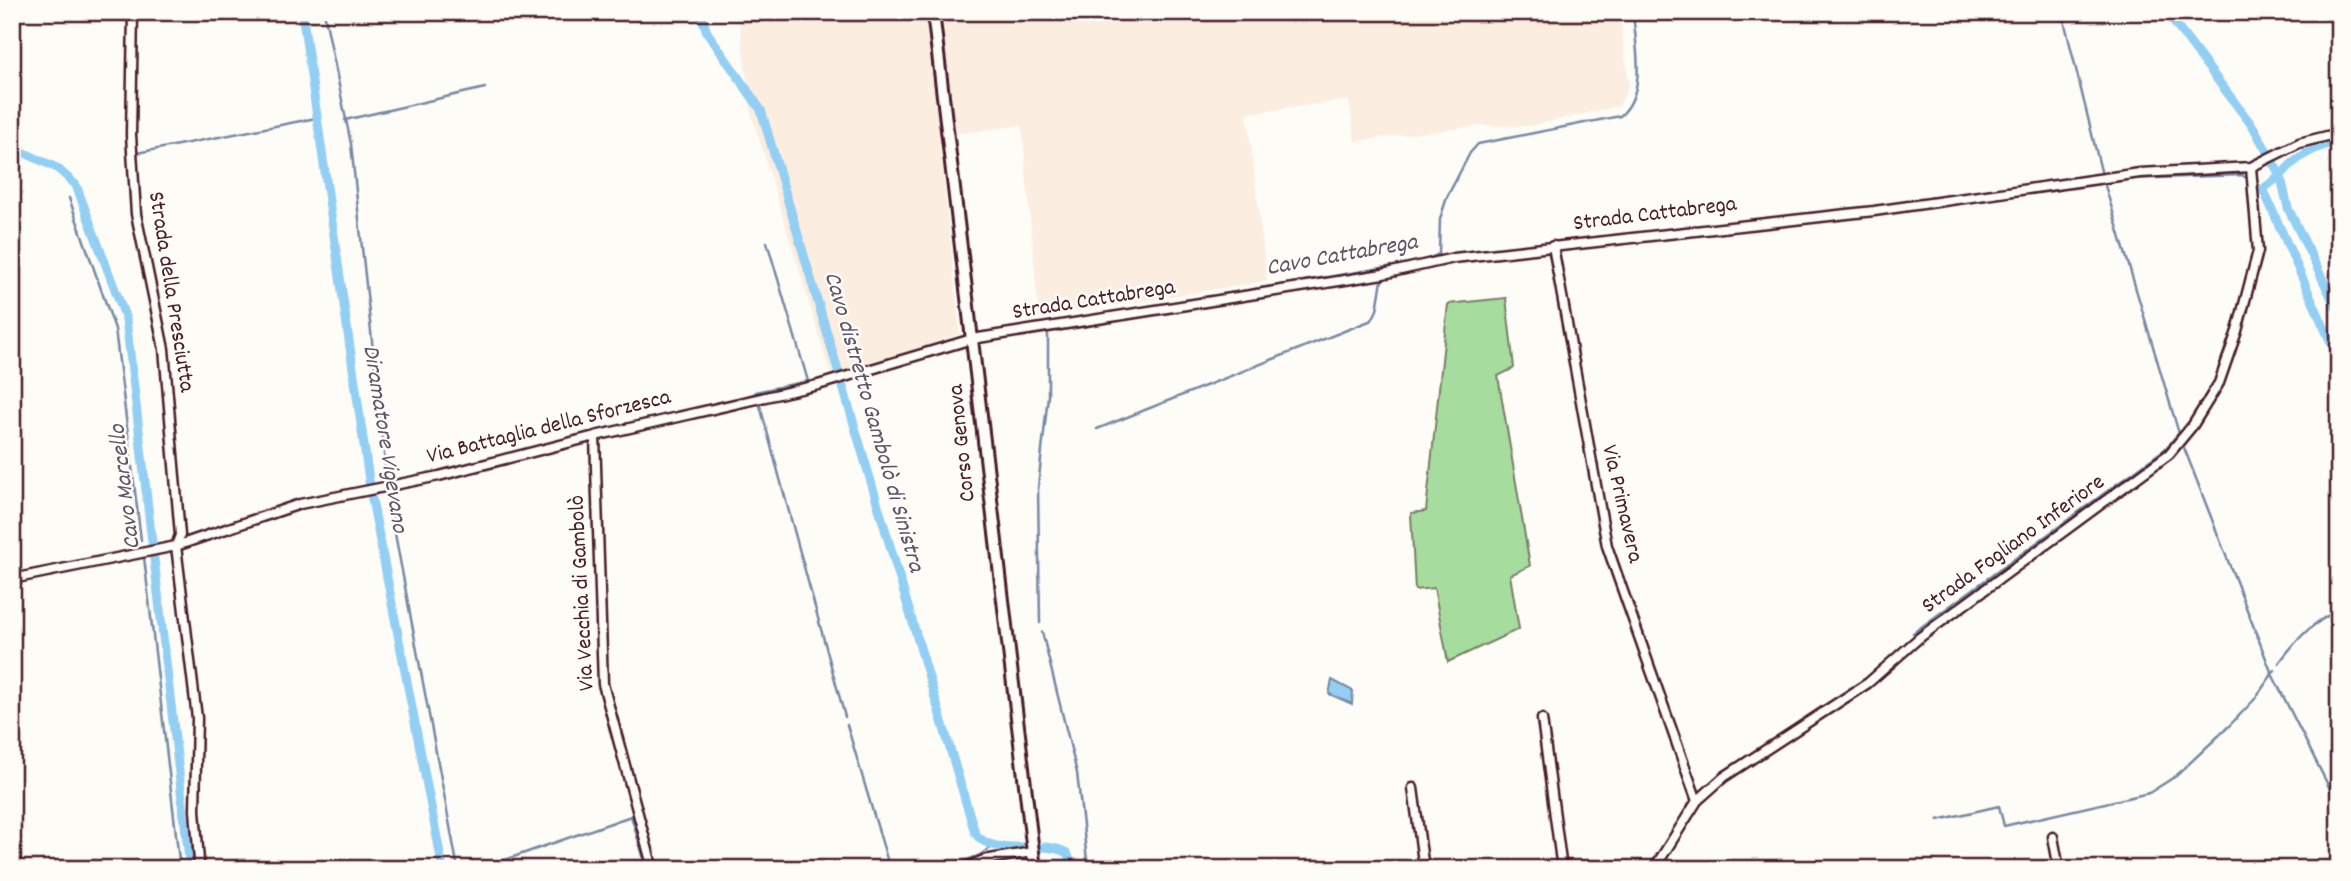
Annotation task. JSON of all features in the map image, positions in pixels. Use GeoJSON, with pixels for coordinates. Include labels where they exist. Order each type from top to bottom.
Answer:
{"type":"FeatureCollection","features":[{"type":"Feature","properties":{"kind":"main road","name":"Corso Genova"},"geometry":{"type":"LineString","coordinates":[[933,12],[1035,869]]}},
{"type":"Feature","properties":{"kind":"street","name":"Strada della Presciutta"},"geometry":{"type":"LineString","coordinates":[[133,12],[131,146],[136,214],[164,349],[180,535],[176,546],[197,718],[196,869]]}},
{"type":"Feature","properties":{"kind":"street","name":"Strada Cattabrega"},"geometry":{"type":"LineString","coordinates":[[972,339],[1383,274],[1454,258],[1874,211],[2140,173],[2251,167],[2300,143],[2339,133]]}},
{"type":"Feature","properties":{"kind":"street","name":"Strada Fogliano Inferiore"},"geometry":{"type":"LineString","coordinates":[[1654,869],[1697,802],[1724,777],[1868,683],[1919,638],[2169,454],[2193,425],[2219,383],[2237,331],[2258,251],[2251,167]]}},
{"type":"Feature","properties":{"kind":"street","name":"Via Primavera"},"geometry":{"type":"LineString","coordinates":[[1553,246],[1607,546],[1697,802]]}},
{"type":"Feature","properties":{"kind":"street","name":"Via Battaglia della Sforzesca"},"geometry":{"type":"LineString","coordinates":[[12,579],[176,546],[300,504],[371,490],[841,380],[972,339]]}},
{"type":"Feature","properties":{"kind":"street","name":"Via Vecchia di Gambolò"},"geometry":{"type":"LineString","coordinates":[[595,436],[603,684],[653,869]]}},
{"type":"Feature","properties":{"kind":"street"},"geometry":{"type":"LineString","coordinates":[[1542,719],[1562,869]]}},
{"type":"Feature","properties":{"kind":"street"},"geometry":{"type":"LineString","coordinates":[[1413,788],[1424,869]]}},
{"type":"Feature","properties":{"kind":"street"},"geometry":{"type":"LineString","coordinates":[[2053,837],[2059,869]]}},
{"type":"Feature","properties":{"kind":"street"},"geometry":{"type":"LineString","coordinates":[[961,869],[984,859],[1032,851]]}},
{"type":"Feature","properties":{"kind":"shaded area"},"geometry":{"type":"Polygon","coordinates":[[[738,12],[1619,12],[1629,85],[1619,106],[1529,126],[1484,125],[1355,141],[1349,100],[1247,113],[1267,281],[1039,317],[1022,125],[939,136],[960,334],[832,378],[751,112],[738,12]]]}},
{"type":"Feature","properties":{"kind":"green space"},"geometry":{"type":"Polygon","coordinates":[[[1506,298],[1514,368],[1498,376],[1530,566],[1510,575],[1519,629],[1448,662],[1434,588],[1415,590],[1411,513],[1426,511],[1448,304],[1506,298]]]}},
{"type":"Feature","properties":{"kind":"water"},"geometry":{"type":"Polygon","coordinates":[[[1332,680],[1353,691],[1352,704],[1329,694],[1332,680]]]}},
{"type":"Feature","properties":{"kind":"waterway","name":"Diramatore Vigevano"},"geometry":{"type":"LineString","coordinates":[[302,12],[371,494],[443,869]]}},
{"type":"Feature","properties":{"kind":"waterway","name":"Cavo distretto Gambolò di Sinistra"},"geometry":{"type":"LineString","coordinates":[[324,12],[351,144],[387,482]]}},
{"type":"Feature","properties":{"kind":"waterway","name":"Cavo distretto Gambolò di Sinistra"},"geometry":{"type":"LineString","coordinates":[[700,12],[707,32],[761,110],[975,833],[983,841],[994,845],[1056,849],[1067,853],[1074,869]]}},
{"type":"Feature","properties":{"kind":"waterway","name":"Cavo Cattabrega"},"geometry":{"type":"LineString","coordinates":[[1047,323],[1424,261],[1439,254],[1440,219],[1447,197],[1470,153],[1478,144],[1620,116],[1629,106],[1634,95],[1638,67],[1633,12]]}},
{"type":"Feature","properties":{"kind":"waterway"},"geometry":{"type":"LineString","coordinates":[[2062,12],[2102,175]]}},
{"type":"Feature","properties":{"kind":"waterway"},"geometry":{"type":"LineString","coordinates":[[2166,12],[2254,128],[2281,177],[2288,208],[2339,313]]}},
{"type":"Feature","properties":{"kind":"waterway"},"geometry":{"type":"LineString","coordinates":[[2334,12],[2339,30]]}},
{"type":"Feature","properties":{"kind":"waterway"},"geometry":{"type":"LineString","coordinates":[[345,120],[485,88]]}},
{"type":"Feature","properties":{"kind":"waterway"},"geometry":{"type":"LineString","coordinates":[[137,153],[316,118]]}},
{"type":"Feature","properties":{"kind":"waterway"},"geometry":{"type":"LineString","coordinates":[[2283,173],[2308,152],[2339,141]]}},
{"type":"Feature","properties":{"kind":"waterway","name":"Cavo Marcello"},"geometry":{"type":"LineString","coordinates":[[12,147],[57,168],[76,185],[126,319],[190,867]]}},
{"type":"Feature","properties":{"kind":"waterway"},"geometry":{"type":"LineString","coordinates":[[2127,179],[2242,175],[2248,179]]}},
{"type":"Feature","properties":{"kind":"waterway"},"geometry":{"type":"LineString","coordinates":[[2276,179],[2263,189],[2339,361]]}},
{"type":"Feature","properties":{"kind":"waterway"},"geometry":{"type":"LineString","coordinates":[[2107,181],[2104,182],[2180,437]]}},
{"type":"Feature","properties":{"kind":"waterway"},"geometry":{"type":"LineString","coordinates":[[2254,183],[2263,189]]}},
{"type":"Feature","properties":{"kind":"waterway"},"geometry":{"type":"LineString","coordinates":[[69,198],[115,329],[141,540]]}},
{"type":"Feature","properties":{"kind":"waterway"},"geometry":{"type":"LineString","coordinates":[[755,392],[808,381],[767,242]]}},
{"type":"Feature","properties":{"kind":"waterway"},"geometry":{"type":"LineString","coordinates":[[1097,429],[1372,320],[1377,310],[1382,280]]}},
{"type":"Feature","properties":{"kind":"waterway","name":"Cavo Cattabrega"},"geometry":{"type":"LineString","coordinates":[[1040,623],[1038,487],[1048,396],[1048,335]]}},
{"type":"Feature","properties":{"kind":"waterway"},"geometry":{"type":"LineString","coordinates":[[759,402],[845,717]]}},
{"type":"Feature","properties":{"kind":"waterway"},"geometry":{"type":"LineString","coordinates":[[1913,633],[2165,449],[2178,434]]}},
{"type":"Feature","properties":{"kind":"waterway"},"geometry":{"type":"LineString","coordinates":[[2183,445],[2272,674],[2339,807]]}},
{"type":"Feature","properties":{"kind":"waterway","name":"Cavo distretto Gambolò di Sinistra"},"geometry":{"type":"LineString","coordinates":[[387,491],[458,869]]}},
{"type":"Feature","properties":{"kind":"waterway"},"geometry":{"type":"LineString","coordinates":[[144,557],[180,869]]}},
{"type":"Feature","properties":{"kind":"waterway"},"geometry":{"type":"LineString","coordinates":[[2279,663],[2305,632],[2339,610]]}},
{"type":"Feature","properties":{"kind":"waterway","name":"Cavo Cattabrega"},"geometry":{"type":"LineString","coordinates":[[1042,632],[1077,773],[1088,869]]}},
{"type":"Feature","properties":{"kind":"waterway"},"geometry":{"type":"LineString","coordinates":[[1938,820],[1999,806],[2004,826],[2149,793],[2176,776],[2229,726],[2254,700],[2275,670]]}},
{"type":"Feature","properties":{"kind":"waterway","name":"Cavo distretto Gambolò di Sinistra"},"geometry":{"type":"LineString","coordinates":[[847,725],[890,869]]}},
{"type":"Feature","properties":{"kind":"waterway","name":"Cavo distretto Gambolò di Sinistra"},"geometry":{"type":"LineString","coordinates":[[479,869],[631,816],[647,869]]}},
{"type":"Feature","properties":{"kind":"waterway","name":"Cavo distretto Gambolò di Sinistra"},"geometry":{"type":"LineString","coordinates":[[943,869],[978,856],[994,846]]}}]}
